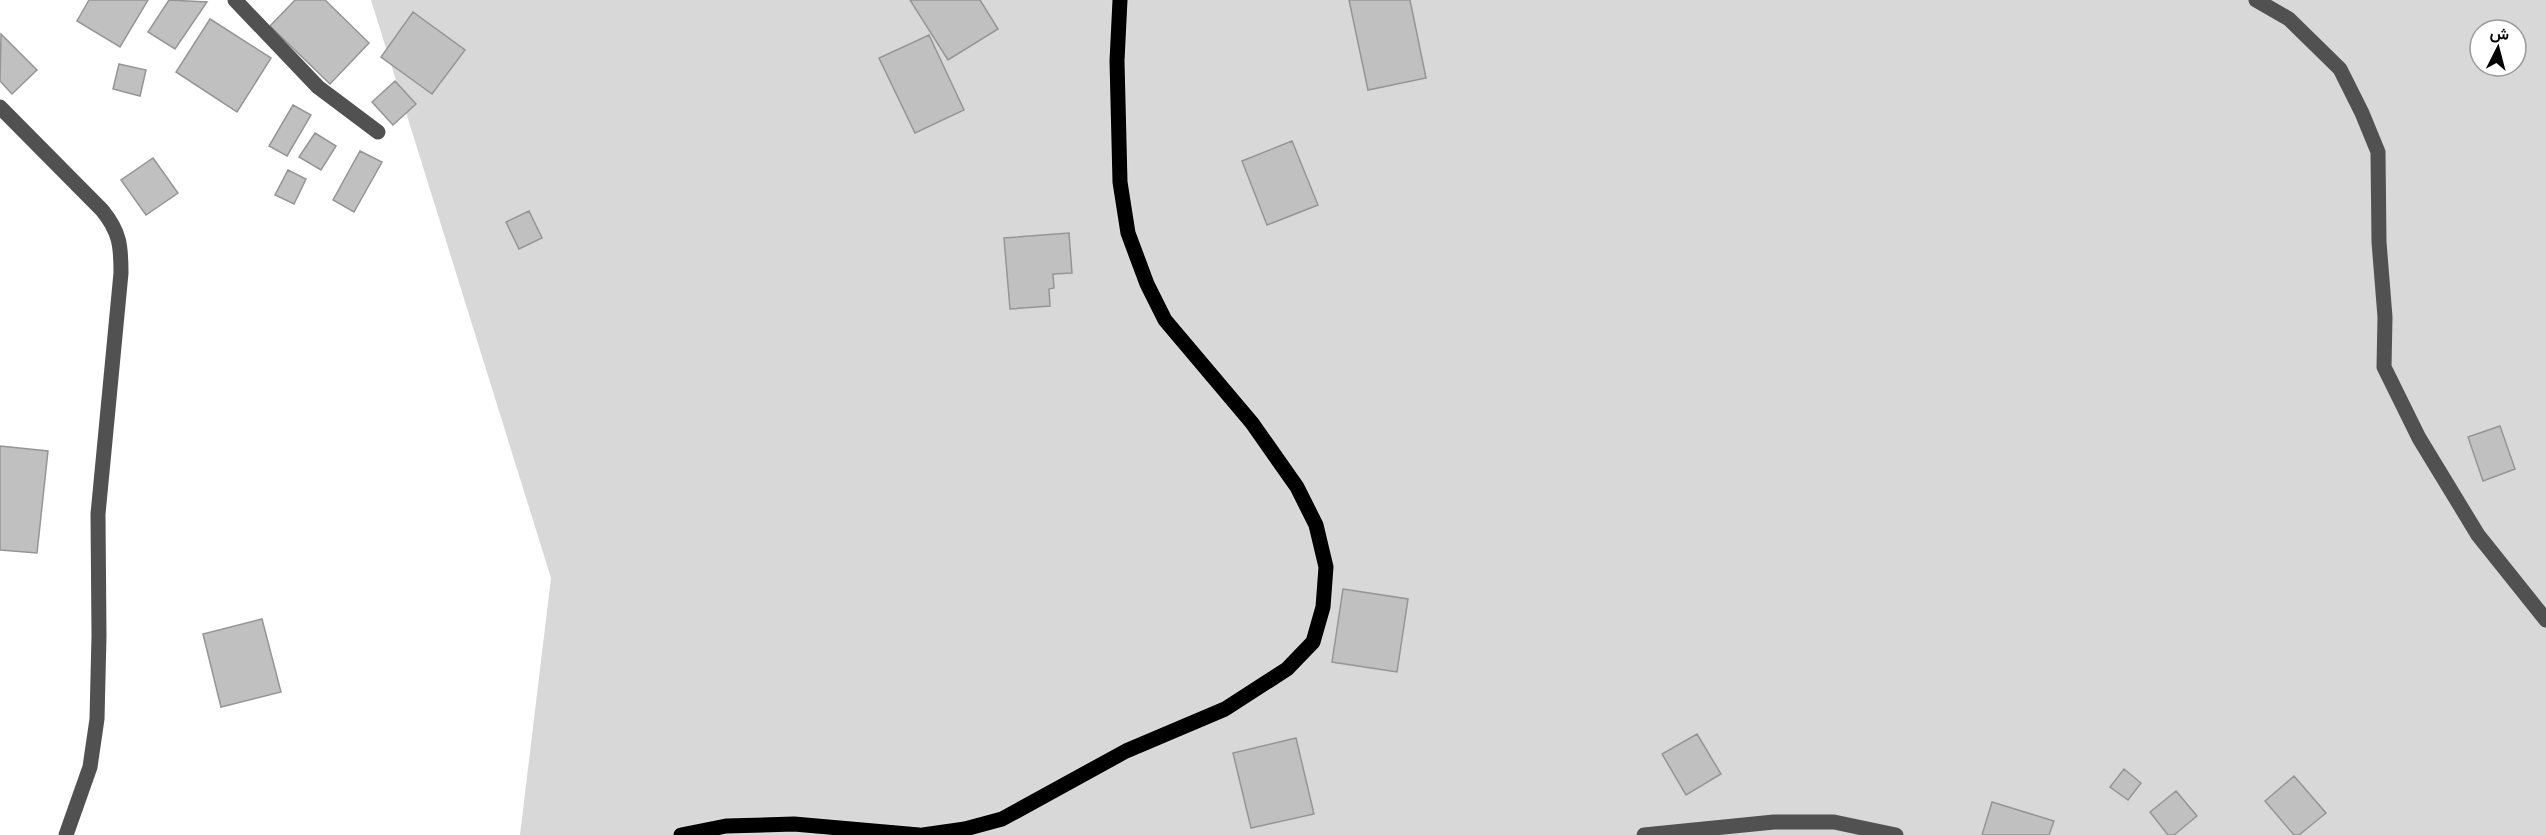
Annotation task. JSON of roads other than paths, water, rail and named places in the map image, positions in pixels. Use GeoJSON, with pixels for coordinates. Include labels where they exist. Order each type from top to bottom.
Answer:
{"type":"FeatureCollection","features":[{"type":"Feature","properties":{"kind":"main road"},"geometry":{"type":"LineString","coordinates":[[681,835],[726,826],[794,824],[921,835],[965,829],[1002,819],[1126,751],[1225,709],[1287,669],[1313,642],[1323,607],[1326,567],[1316,525],[1297,487],[1252,423],[1165,320],[1147,284],[1128,233],[1120,182],[1117,61],[1120,0]]}},
{"type":"Feature","properties":{"kind":"street"},"geometry":{"type":"LineString","coordinates":[[234,0],[318,87],[378,132]]}},
{"type":"Feature","properties":{"kind":"street"},"geometry":{"type":"LineString","coordinates":[[2256,0],[2289,19],[2340,69],[2362,113],[2378,152],[2379,242],[2385,317],[2384,367],[2419,438],[2478,535],[2546,620]]}},
{"type":"Feature","properties":{"kind":"street"},"geometry":{"type":"LineString","coordinates":[[0,107],[102,210],[115,225],[121,246],[122,273],[98,514],[97,719],[90,767],[66,835]]}},
{"type":"Feature","properties":{"kind":"street"},"geometry":{"type":"LineString","coordinates":[[1644,835],[1774,822],[1834,822],[1896,835]]}}]}
